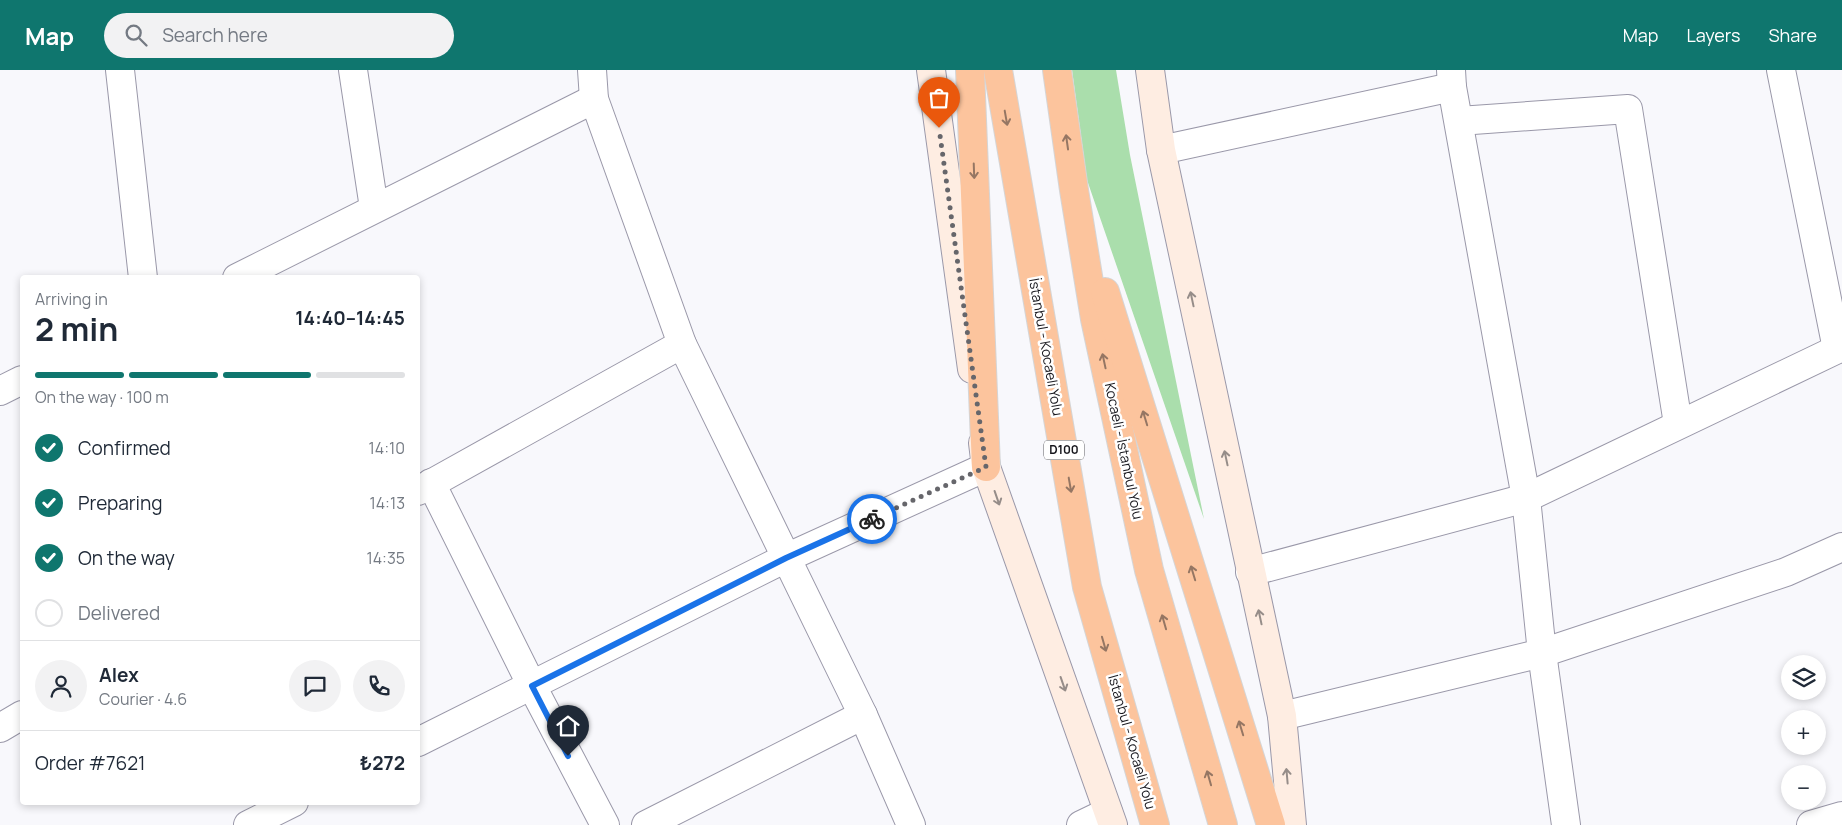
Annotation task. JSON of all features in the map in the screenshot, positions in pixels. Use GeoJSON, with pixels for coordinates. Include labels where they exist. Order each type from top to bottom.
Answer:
{"type":"FeatureCollection","features":[{"type":"Feature","properties":{"kind":"highway"},"geometry":{"type":"LineString","coordinates":[[970,70],[986,467]]}},
{"type":"Feature","properties":{"kind":"highway","name":"İstanbul - Kocaeli Yolu"},"geometry":{"type":"LineString","coordinates":[[998,70],[1088,588],[1155,825]]}},
{"type":"Feature","properties":{"kind":"highway","name":"Kocaeli - İstanbul Yolu"},"geometry":{"type":"LineString","coordinates":[[1056,70],[1095,319],[1150,570],[1222,825]]}},
{"type":"Feature","properties":{"kind":"highway"},"geometry":{"type":"LineString","coordinates":[[1074,190],[1271,825]]}},
{"type":"Feature","properties":{"kind":"main road"},"geometry":{"type":"LineString","coordinates":[[931,70],[986,467],[1110,818]]}},
{"type":"Feature","properties":{"kind":"main road"},"geometry":{"type":"LineString","coordinates":[[1150,70],[1161,150],[1282,716],[1292,825]]}},
{"type":"Feature","properties":{"kind":"street"},"geometry":{"type":"LineString","coordinates":[[120,70],[143,275]]}},
{"type":"Feature","properties":{"kind":"street"},"geometry":{"type":"LineString","coordinates":[[353,70],[374,208]]}},
{"type":"Feature","properties":{"kind":"street"},"geometry":{"type":"LineString","coordinates":[[592,70],[594,99],[682,344],[863,715],[912,825]]}},
{"type":"Feature","properties":{"kind":"street"},"geometry":{"type":"LineString","coordinates":[[1250,572],[1526,498],[1840,348],[1781,70]]}},
{"type":"Feature","properties":{"kind":"street"},"geometry":{"type":"LineString","coordinates":[[1161,150],[1452,78],[1458,121],[1526,498],[1542,653],[1566,825]]}},
{"type":"Feature","properties":{"kind":"street"},"geometry":{"type":"LineString","coordinates":[[243,275],[594,99]]}},
{"type":"Feature","properties":{"kind":"street"},"geometry":{"type":"LineString","coordinates":[[1458,121],[1628,109],[1678,424]]}},
{"type":"Feature","properties":{"kind":"street"},"geometry":{"type":"LineString","coordinates":[[605,825],[424,487],[682,344]]}},
{"type":"Feature","properties":{"kind":"street"},"geometry":{"type":"LineString","coordinates":[[0,391],[20,381]]}},
{"type":"Feature","properties":{"kind":"street"},"geometry":{"type":"LineString","coordinates":[[420,741],[786,558],[986,467]]}},
{"type":"Feature","properties":{"kind":"street"},"geometry":{"type":"LineString","coordinates":[[1282,716],[1542,653],[1786,572],[1842,547]]}},
{"type":"Feature","properties":{"kind":"street"},"geometry":{"type":"LineString","coordinates":[[646,825],[863,715]]}},
{"type":"Feature","properties":{"kind":"street"},"geometry":{"type":"LineString","coordinates":[[248,825],[288,805]]}},
{"type":"Feature","properties":{"kind":"street"},"geometry":{"type":"LineString","coordinates":[[1811,825],[1842,816]]}},
{"type":"Feature","properties":{"kind":"street"},"geometry":{"type":"LineString","coordinates":[[1081,825],[1110,818]]}},
{"type":"Feature","properties":{"kind":"green space"},"geometry":{"type":"Polygon","coordinates":[[[1072,70],[1116,70],[1130,155],[1204,519],[1087,180],[1072,70]]]}},
{"type":"Feature","properties":{"kind":"way so far"},"geometry":{"type":"LineString","coordinates":[[872,519],[986,467],[939,128]]}},
{"type":"Feature","properties":{"kind":"route"},"geometry":{"type":"LineString","coordinates":[[568,756],[532,686],[786,558],[872,519]]}}]}
